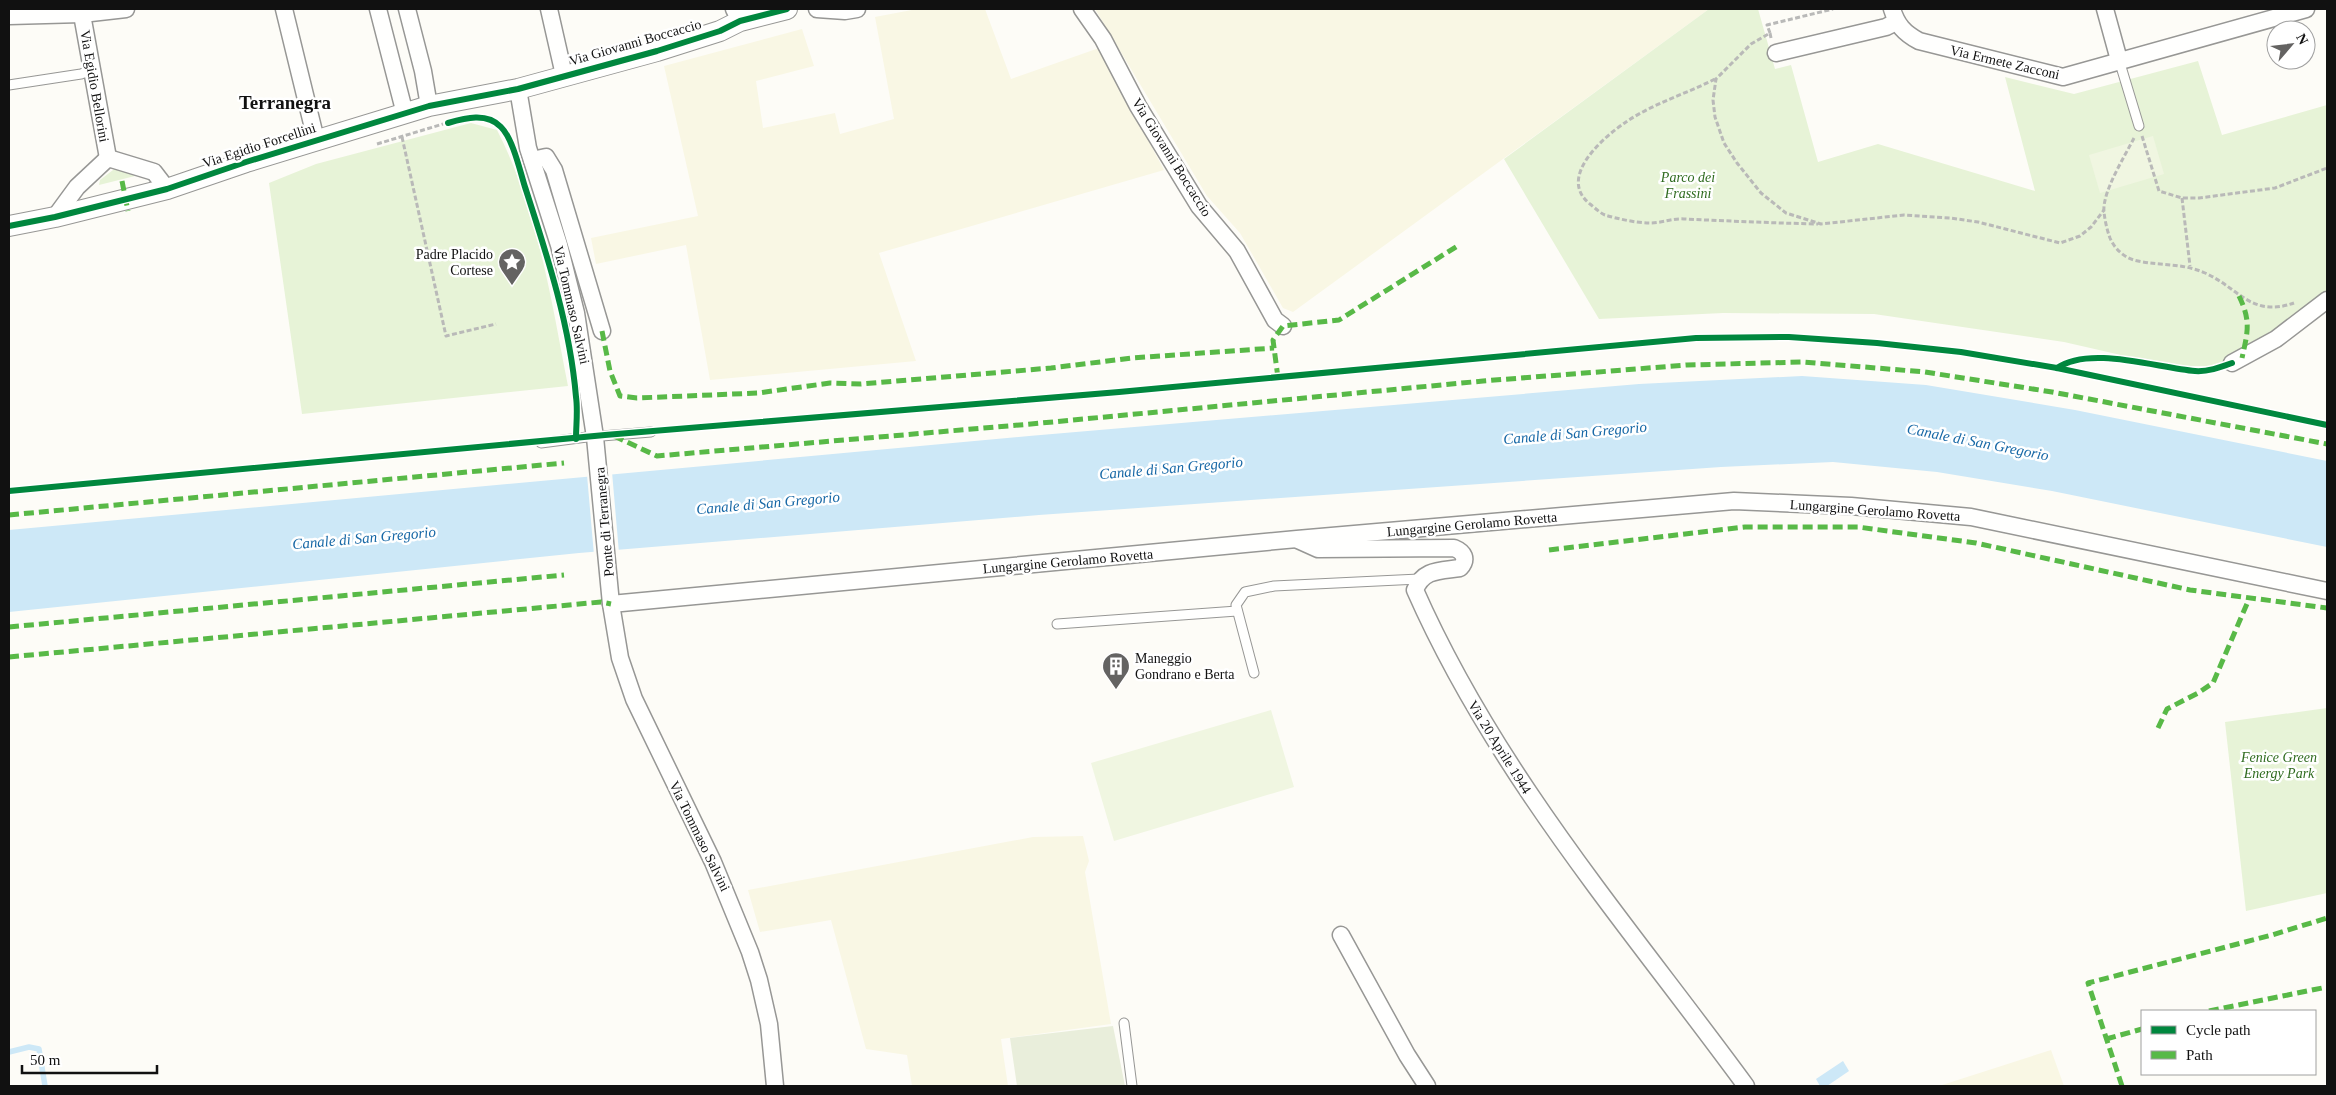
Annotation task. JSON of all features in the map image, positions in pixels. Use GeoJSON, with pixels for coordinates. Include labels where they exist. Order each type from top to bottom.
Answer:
{"type":"FeatureCollection","features":[{"type":"Feature","properties":{"kind":"street"},"geometry":{"type":"LineString","coordinates":[[9,16],[126,9]]}},
{"type":"Feature","properties":{"kind":"street","name":"Via Egidio Forcellini"},"geometry":{"type":"LineString","coordinates":[[284,9],[316,140]]}},
{"type":"Feature","properties":{"kind":"street"},"geometry":{"type":"LineString","coordinates":[[378,9],[405,114]]}},
{"type":"Feature","properties":{"kind":"street"},"geometry":{"type":"LineString","coordinates":[[407,9],[423,71],[429,106]]}},
{"type":"Feature","properties":{"kind":"street","name":"Via Giovanni Boccaccio"},"geometry":{"type":"LineString","coordinates":[[549,9],[564,75]]}},
{"type":"Feature","properties":{"kind":"street","name":"Via Giovanni Boccaccio"},"geometry":{"type":"LineString","coordinates":[[518,89],[720,31],[737,15],[787,9]]}},
{"type":"Feature","properties":{"kind":"street"},"geometry":{"type":"LineString","coordinates":[[817,9],[824,11],[857,9]]}},
{"type":"Feature","properties":{"kind":"street","name":"Via Giovanni Boccaccio"},"geometry":{"type":"LineString","coordinates":[[1082,9],[1103,39],[1138,106],[1199,206],[1237,251],[1274,320],[1283,326]]}},
{"type":"Feature","properties":{"kind":"street"},"geometry":{"type":"LineString","coordinates":[[2106,9],[2119,60]]}},
{"type":"Feature","properties":{"kind":"street","name":"Via Ermete Zacconi"},"geometry":{"type":"LineString","coordinates":[[1776,54],[1886,26],[1894,15],[1906,34],[1919,41],[2063,76],[2306,9]]}},
{"type":"Feature","properties":{"kind":"street","name":"Via Egidio Bellorini"},"geometry":{"type":"LineString","coordinates":[[82,11],[108,158]]}},
{"type":"Feature","properties":{"kind":"street","name":"Via Egidio Forcellini"},"geometry":{"type":"LineString","coordinates":[[9,226],[55,217],[167,189],[316,140],[429,106],[518,89]]}},
{"type":"Feature","properties":{"kind":"street","name":"Via Tommaso Salvini"},"geometry":{"type":"LineString","coordinates":[[518,89],[528,148],[559,245],[576,313],[588,378],[598,452]]}},
{"type":"Feature","properties":{"kind":"street","name":"Via Tommaso Salvini"},"geometry":{"type":"LineString","coordinates":[[532,160],[546,157],[554,170],[602,331]]}},
{"type":"Feature","properties":{"kind":"street","name":"Via Egidio Bellorini"},"geometry":{"type":"LineString","coordinates":[[108,158],[154,172],[167,189]]}},
{"type":"Feature","properties":{"kind":"street","name":"Via Egidio Bellorini"},"geometry":{"type":"LineString","coordinates":[[55,217],[77,187],[108,158]]}},
{"type":"Feature","properties":{"kind":"street"},"geometry":{"type":"LineString","coordinates":[[2232,363],[2276,339],[2327,300]]}},
{"type":"Feature","properties":{"kind":"street","name":"Ponte di Terranegra"},"geometry":{"type":"LineString","coordinates":[[598,452],[610,597]]}},
{"type":"Feature","properties":{"kind":"street","name":"Lungargine Gerolamo Rovetta"},"geometry":{"type":"LineString","coordinates":[[610,597],[1734,501],[1850,506],[1971,517],[2327,591]]}},
{"type":"Feature","properties":{"kind":"street"},"geometry":{"type":"LineString","coordinates":[[1297,539],[1318,549],[1345,551],[1454,548],[1461,551],[1464,556],[1464,563],[1460,568],[1430,572],[1419,579]]}},
{"type":"Feature","properties":{"kind":"street","name":"Via 20 Aprile 1944"},"geometry":{"type":"LineString","coordinates":[[1419,579],[1415,590],[1428,621],[1456,676],[1496,745],[1552,827],[1746,1086]]}},
{"type":"Feature","properties":{"kind":"street","name":"Via Tommaso Salvini"},"geometry":{"type":"LineString","coordinates":[[610,597],[620,658],[634,699],[721,878],[750,952],[759,980],[769,1024],[774,1086]]}},
{"type":"Feature","properties":{"kind":"street"},"geometry":{"type":"LineString","coordinates":[[1341,935],[1407,1055],[1427,1086]]}},
{"type":"Feature","properties":{"kind":"lane"},"geometry":{"type":"LineString","coordinates":[[2119,60],[2139,126]]}},
{"type":"Feature","properties":{"kind":"lane"},"geometry":{"type":"LineString","coordinates":[[9,85],[81,74],[92,70]]}},
{"type":"Feature","properties":{"kind":"lane"},"geometry":{"type":"LineString","coordinates":[[602,436],[651,432]]}},
{"type":"Feature","properties":{"kind":"lane"},"geometry":{"type":"LineString","coordinates":[[541,443],[587,437]]}},
{"type":"Feature","properties":{"kind":"lane"},"geometry":{"type":"LineString","coordinates":[[1254,673],[1236,605],[1244,592],[1274,586],[1419,579]]}},
{"type":"Feature","properties":{"kind":"lane"},"geometry":{"type":"LineString","coordinates":[[1057,624],[1237,611]]}},
{"type":"Feature","properties":{"kind":"lane"},"geometry":{"type":"LineString","coordinates":[[1124,1023],[1132,1086]]}},
{"type":"Feature","properties":{"kind":"path"},"geometry":{"type":"LineString","coordinates":[[1776,54],[1768,25],[1833,9]]}},
{"type":"Feature","properties":{"kind":"path"},"geometry":{"type":"LineString","coordinates":[[1770,33],[1751,44],[1716,79],[1693,91],[1665,100],[1633,118],[1605,140],[1579,171],[1577,184],[1582,198],[1603,215],[1650,223],[1682,218],[1715,222],[1821,224],[1904,215],[1978,222],[1999,229],[2060,243],[2080,236],[2091,227],[2104,210]]}},
{"type":"Feature","properties":{"kind":"path"},"geometry":{"type":"LineString","coordinates":[[1716,79],[1713,100],[1714,117],[1724,142],[1737,163],[1761,193],[1786,213],[1821,224]]}},
{"type":"Feature","properties":{"kind":"path"},"geometry":{"type":"LineString","coordinates":[[448,123],[402,137],[446,336],[496,324]]}},
{"type":"Feature","properties":{"kind":"path"},"geometry":{"type":"LineString","coordinates":[[2139,126],[2159,191],[2182,198],[2199,198],[2276,188],[2327,168]]}},
{"type":"Feature","properties":{"kind":"path"},"geometry":{"type":"LineString","coordinates":[[2139,126],[2107,195],[2104,210],[2113,246],[2124,255],[2136,261],[2190,266],[2210,275],[2238,296],[2262,307],[2276,308],[2300,300]]}},
{"type":"Feature","properties":{"kind":"path"},"geometry":{"type":"LineString","coordinates":[[2182,198],[2190,266]]}},
{"type":"Feature","properties":{"kind":"shaded area"},"geometry":{"type":"Polygon","coordinates":[[[917,9],[985,9],[1011,79],[1099,48],[1164,170],[879,253],[916,361],[710,380],[686,245],[596,264],[591,238],[698,216],[664,66],[802,29],[814,66],[756,81],[763,128],[835,113],[840,134],[894,119],[875,17],[917,9]]]}},
{"type":"Feature","properties":{"kind":"shaded area"},"geometry":{"type":"Polygon","coordinates":[[[1095,9],[1709,9],[1293,312],[1283,308],[1240,233],[1207,196],[1095,9]]]}},
{"type":"Feature","properties":{"kind":"shaded area"},"geometry":{"type":"Polygon","coordinates":[[[1083,836],[1089,861],[1085,872],[1111,1024],[1001,1039],[1008,1086],[912,1086],[907,1055],[866,1049],[831,920],[760,932],[748,890],[1033,837],[1083,836]]]}},
{"type":"Feature","properties":{"kind":"shaded area"},"geometry":{"type":"Polygon","coordinates":[[[2051,1050],[2064,1086],[1939,1086],[2051,1050]]]}},
{"type":"Feature","properties":{"kind":"green space","name":"Parco dei Frassini"},"geometry":{"type":"Polygon","coordinates":[[[1709,9],[1758,9],[1775,69],[1791,65],[1818,162],[1878,144],[2035,191],[2005,77],[2074,94],[2198,61],[2222,135],[2327,105],[2327,295],[2252,351],[2212,366],[2169,366],[2064,342],[1874,314],[1723,313],[1599,319],[1504,159],[1709,9]]]}},
{"type":"Feature","properties":{"kind":"green space"},"geometry":{"type":"Polygon","coordinates":[[[471,123],[497,130],[523,192],[542,255],[568,386],[302,414],[269,183],[316,164],[471,123]]]}},
{"type":"Feature","properties":{"kind":"green space"},"geometry":{"type":"Polygon","coordinates":[[[2153,136],[2164,174],[2100,193],[2089,155],[2153,136]]]}},
{"type":"Feature","properties":{"kind":"green space"},"geometry":{"type":"Polygon","coordinates":[[[117,167],[139,175],[99,185],[100,180],[117,167]]]}},
{"type":"Feature","properties":{"kind":"green space","name":"Fenice Green Energy Park"},"geometry":{"type":"Polygon","coordinates":[[[2327,708],[2327,893],[2246,911],[2225,722],[2327,708]]]}},
{"type":"Feature","properties":{"kind":"green space"},"geometry":{"type":"Polygon","coordinates":[[[1271,710],[1294,787],[1114,841],[1091,763],[1271,710]]]}},
{"type":"Feature","properties":{"kind":"green space"},"geometry":{"type":"Polygon","coordinates":[[[1113,1026],[1125,1086],[1017,1086],[1010,1038],[1113,1026]]]}},
{"type":"Feature","properties":{"kind":"water","name":"Canale di San Gregorio"},"geometry":{"type":"Polygon","coordinates":[[[1802,376],[1926,385],[2075,410],[2327,461],[2327,547],[2052,491],[1937,472],[1833,462],[1721,467],[1039,515],[579,553],[9,612],[9,530],[1029,436],[1639,384],[1802,376]]]}},
{"type":"Feature","properties":{"kind":"water"},"geometry":{"type":"Polygon","coordinates":[[[1843,1061],[1849,1071],[1827,1086],[1820,1086],[1816,1079],[1843,1061]]]}},
{"type":"Feature","properties":{"kind":"pier"},"geometry":{"type":"Polygon","coordinates":[[[612,472],[619,553],[594,555],[587,475],[612,472]]]}},
{"type":"Feature","properties":{"kind":"waterway"},"geometry":{"type":"LineString","coordinates":[[9,1052],[29,1047],[39,1049],[45,1086]]}},
{"type":"Feature","properties":{"kind":"marked path"},"geometry":{"type":"LineString","coordinates":[[122,181],[128,211]]}},
{"type":"Feature","properties":{"kind":"marked path"},"geometry":{"type":"LineString","coordinates":[[1278,378],[1273,340],[1283,326],[1339,320],[1459,245]]}},
{"type":"Feature","properties":{"kind":"marked path"},"geometry":{"type":"LineString","coordinates":[[2239,296],[2247,319],[2246,340],[2242,358]]}},
{"type":"Feature","properties":{"kind":"marked path"},"geometry":{"type":"LineString","coordinates":[[602,331],[610,371],[620,396],[637,398],[758,393],[830,383],[861,384],[1051,368],[1132,358],[1274,348]]}},
{"type":"Feature","properties":{"kind":"marked path"},"geometry":{"type":"LineString","coordinates":[[614,436],[657,456],[1031,424],[1483,381],[1687,365],[1803,362],[1925,372],[2052,392],[2327,444]]}},
{"type":"Feature","properties":{"kind":"marked path"},"geometry":{"type":"LineString","coordinates":[[9,515],[564,463]]}},
{"type":"Feature","properties":{"kind":"marked path"},"geometry":{"type":"LineString","coordinates":[[1549,550],[1745,527],[1858,527],[1976,543],[2190,590],[2327,608]]}},
{"type":"Feature","properties":{"kind":"marked path"},"geometry":{"type":"LineString","coordinates":[[9,627],[564,575]]}},
{"type":"Feature","properties":{"kind":"marked path"},"geometry":{"type":"LineString","coordinates":[[2158,728],[2167,709],[2213,683],[2249,599]]}},
{"type":"Feature","properties":{"kind":"marked path"},"geometry":{"type":"LineString","coordinates":[[9,657],[601,602],[611,604]]}},
{"type":"Feature","properties":{"kind":"marked path"},"geometry":{"type":"LineString","coordinates":[[2122,1086],[2088,983],[2272,935],[2327,918]]}},
{"type":"Feature","properties":{"kind":"marked path"},"geometry":{"type":"LineString","coordinates":[[2214,1010],[2327,987]]}},
{"type":"Feature","properties":{"kind":"marked path"},"geometry":{"type":"LineString","coordinates":[[2106,1039],[2141,1029]]}},
{"type":"Feature","properties":{"kind":"cycle path"},"geometry":{"type":"LineString","coordinates":[[9,226],[55,217],[167,189],[246,162],[429,106],[518,89],[657,51],[720,31],[740,21],[787,9]]}},
{"type":"Feature","properties":{"kind":"cycle path"},"geometry":{"type":"LineString","coordinates":[[448,123],[469,118],[489,119],[501,127],[513,147],[549,264],[569,343],[577,402],[576,439]]}},
{"type":"Feature","properties":{"kind":"cycle path"},"geometry":{"type":"LineString","coordinates":[[9,491],[605,435],[1119,392],[1696,338],[1789,337],[1877,343],[1961,352],[2057,368],[2327,425]]}},
{"type":"Feature","properties":{"kind":"cycle path"},"geometry":{"type":"LineString","coordinates":[[2057,368],[2071,361],[2087,358],[2124,360],[2195,371],[2210,370],[2232,363]]}},
{"type":"Feature","properties":{"kind":"place","name":"Padre Placido Cortese"},"geometry":{"type":"Point","coordinates":[512,286]}},
{"type":"Feature","properties":{"kind":"place","name":"Maneggio Gondrano e Berta"},"geometry":{"type":"Point","coordinates":[1116,690]}},
{"type":"Feature","properties":{"kind":"district","name":"Terranegra"},"geometry":{"type":"Point","coordinates":[285,102]}}]}
